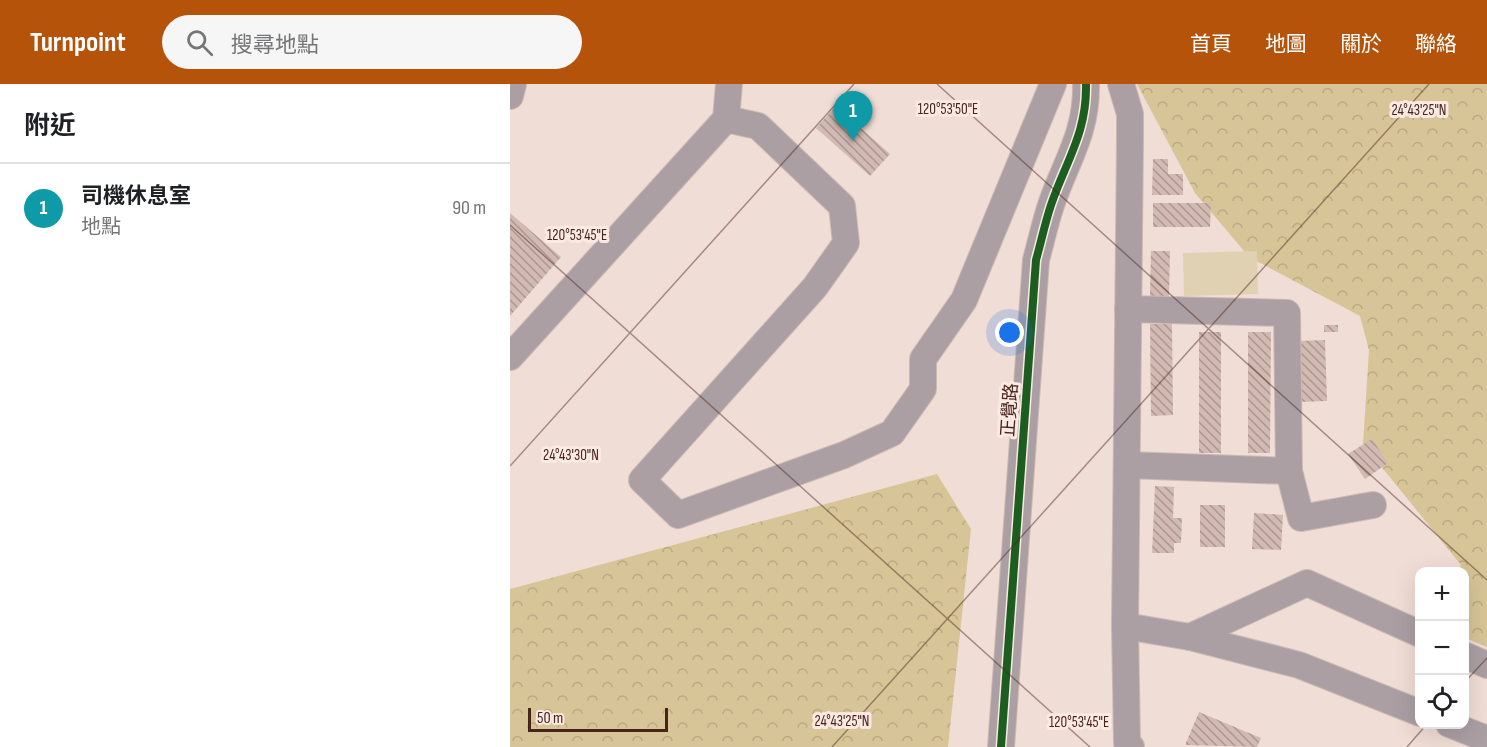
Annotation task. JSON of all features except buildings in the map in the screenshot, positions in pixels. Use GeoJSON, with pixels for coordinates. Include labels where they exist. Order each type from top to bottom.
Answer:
{"type":"FeatureCollection","features":[{"type":"Feature","properties":{"kind":"street"},"geometry":{"type":"LineString","coordinates":[[510,96],[513,84]]}},
{"type":"Feature","properties":{"kind":"street"},"geometry":{"type":"LineString","coordinates":[[510,357],[726,119],[729,84]]}},
{"type":"Feature","properties":{"kind":"street"},"geometry":{"type":"LineString","coordinates":[[726,119],[759,126],[842,206],[846,243],[815,287],[642,480],[678,515],[844,454],[892,433],[923,389],[923,359],[964,300],[1053,84]]}},
{"type":"Feature","properties":{"kind":"street","name":"正覺路"},"geometry":{"type":"LineString","coordinates":[[1001,747],[1036,260],[1051,205],[1079,139],[1086,106],[1086,84]]}},
{"type":"Feature","properties":{"kind":"street"},"geometry":{"type":"LineString","coordinates":[[1122,84],[1130,114],[1125,626],[1127,742],[1131,747]]}},
{"type":"Feature","properties":{"kind":"street"},"geometry":{"type":"LineString","coordinates":[[1128,309],[1287,313],[1289,471],[1301,518],[1372,505]]}},
{"type":"Feature","properties":{"kind":"street"},"geometry":{"type":"LineString","coordinates":[[1127,465],[1289,471]]}},
{"type":"Feature","properties":{"kind":"street"},"geometry":{"type":"LineString","coordinates":[[1190,637],[1307,583],[1415,632]]}},
{"type":"Feature","properties":{"kind":"street"},"geometry":{"type":"LineString","coordinates":[[1125,626],[1190,637],[1299,665],[1415,711]]}},
{"type":"Feature","properties":{"kind":"street"},"geometry":{"type":"LineString","coordinates":[[1469,657],[1487,665]]}},
{"type":"Feature","properties":{"kind":"street"},"geometry":{"type":"LineString","coordinates":[[1462,729],[1487,739]]}},
{"type":"Feature","properties":{"kind":"green space"},"geometry":{"type":"Polygon","coordinates":[[[1137,84],[1487,84],[1487,647],[1469,640],[1469,567],[1460,567],[1363,444],[1369,350],[1360,316],[1249,257],[1195,193],[1137,84]]]}},
{"type":"Feature","properties":{"kind":"green space"},"geometry":{"type":"Polygon","coordinates":[[[937,474],[971,529],[948,747],[510,747],[510,589],[937,474]]]}},
{"type":"Feature","properties":{"kind":"shaded area"},"geometry":{"type":"Polygon","coordinates":[[[1257,251],[1258,294],[1184,296],[1183,253],[1257,251]]]}},
{"type":"Feature","properties":{"kind":"cycle path"},"geometry":{"type":"LineString","coordinates":[[1001,747],[1036,260],[1051,205],[1079,132],[1086,84]]}},
{"type":"Feature","properties":{"kind":"place","name":"司機休息室"},"geometry":{"type":"Point","coordinates":[853,141]}}]}
